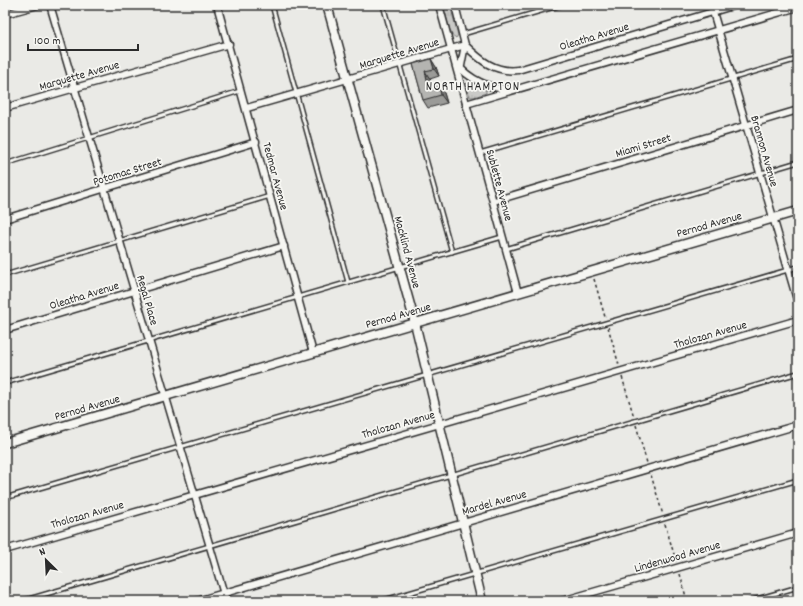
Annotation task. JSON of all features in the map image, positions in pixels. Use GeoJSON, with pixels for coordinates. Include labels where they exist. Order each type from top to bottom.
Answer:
{"type":"FeatureCollection","features":[{"type":"Feature","properties":{"kind":"street"},"geometry":{"type":"LineString","coordinates":[[5,14],[38,5]]}},
{"type":"Feature","properties":{"kind":"street","name":"Regal Place"},"geometry":{"type":"LineString","coordinates":[[50,5],[73,88],[120,240],[164,397],[226,601]]}},
{"type":"Feature","properties":{"kind":"street","name":"Tedmar Avenue"},"geometry":{"type":"LineString","coordinates":[[218,5],[313,353]]}},
{"type":"Feature","properties":{"kind":"street","name":"Macklind Avenue"},"geometry":{"type":"LineString","coordinates":[[327,5],[415,323],[482,601]]}},
{"type":"Feature","properties":{"kind":"street","name":"Sublette Avenue"},"geometry":{"type":"LineString","coordinates":[[439,5],[518,292]]}},
{"type":"Feature","properties":{"kind":"street","name":"Sublette Avenue"},"geometry":{"type":"LineString","coordinates":[[455,5],[465,45],[460,83]]}},
{"type":"Feature","properties":{"kind":"street","name":"Brannon Avenue"},"geometry":{"type":"LineString","coordinates":[[711,5],[798,303]]}},
{"type":"Feature","properties":{"kind":"street","name":"Oleatha Avenue"},"geometry":{"type":"LineString","coordinates":[[465,45],[476,56],[492,67],[509,71],[736,5]]}},
{"type":"Feature","properties":{"kind":"street"},"geometry":{"type":"LineString","coordinates":[[466,104],[798,7]]}},
{"type":"Feature","properties":{"kind":"street","name":"Marquette Avenue"},"geometry":{"type":"LineString","coordinates":[[5,108],[229,44]]}},
{"type":"Feature","properties":{"kind":"street","name":"Marquette Avenue"},"geometry":{"type":"LineString","coordinates":[[247,108],[465,45]]}},
{"type":"Feature","properties":{"kind":"street"},"geometry":{"type":"LineString","coordinates":[[453,58],[469,76],[488,85],[500,89],[522,88]]}},
{"type":"Feature","properties":{"kind":"street","name":"Miami Street"},"geometry":{"type":"LineString","coordinates":[[494,201],[798,110]]}},
{"type":"Feature","properties":{"kind":"street","name":"Potomac Street"},"geometry":{"type":"LineString","coordinates":[[5,219],[256,142]]}},
{"type":"Feature","properties":{"kind":"street","name":"Pernod Avenue"},"geometry":{"type":"LineString","coordinates":[[5,443],[798,211]]}},
{"type":"Feature","properties":{"kind":"street","name":"Oleatha Avenue"},"geometry":{"type":"LineString","coordinates":[[5,330],[284,246]]}},
{"type":"Feature","properties":{"kind":"street","name":"Tholozan Avenue"},"geometry":{"type":"LineString","coordinates":[[5,550],[798,320]]}},
{"type":"Feature","properties":{"kind":"street","name":"Mardel Avenue"},"geometry":{"type":"LineString","coordinates":[[197,601],[798,425]]}},
{"type":"Feature","properties":{"kind":"street","name":"Lindenwood Avenue"},"geometry":{"type":"LineString","coordinates":[[562,601],[798,533]]}},
{"type":"Feature","properties":{"kind":"lane"},"geometry":{"type":"LineString","coordinates":[[272,5],[348,282]]}},
{"type":"Feature","properties":{"kind":"lane"},"geometry":{"type":"LineString","coordinates":[[383,5],[452,252]]}},
{"type":"Feature","properties":{"kind":"lane"},"geometry":{"type":"LineString","coordinates":[[463,34],[561,5]]}},
{"type":"Feature","properties":{"kind":"lane"},"geometry":{"type":"LineString","coordinates":[[480,153],[798,59]]}},
{"type":"Feature","properties":{"kind":"lane"},"geometry":{"type":"LineString","coordinates":[[5,164],[242,91]]}},
{"type":"Feature","properties":{"kind":"lane"},"geometry":{"type":"LineString","coordinates":[[506,249],[798,162]]}},
{"type":"Feature","properties":{"kind":"lane"},"geometry":{"type":"LineString","coordinates":[[5,275],[270,196]]}},
{"type":"Feature","properties":{"kind":"lane"},"geometry":{"type":"LineString","coordinates":[[5,383],[503,237]]}},
{"type":"Feature","properties":{"kind":"lane"},"geometry":{"type":"LineString","coordinates":[[5,498],[428,373],[798,267]]}},
{"type":"Feature","properties":{"kind":"lane"},"geometry":{"type":"LineString","coordinates":[[22,601],[798,373]]}},
{"type":"Feature","properties":{"kind":"lane"},"geometry":{"type":"LineString","coordinates":[[381,601],[798,480]]}},
{"type":"Feature","properties":{"kind":"lane"},"geometry":{"type":"LineString","coordinates":[[750,601],[798,587]]}},
{"type":"Feature","properties":{"kind":"path"},"geometry":{"type":"LineString","coordinates":[[679,572],[688,601]]}},
{"type":"Feature","properties":{"kind":"green space"},"geometry":{"type":"Polygon","coordinates":[[[443,5],[450,5],[458,35],[456,38],[451,34],[443,5]]]}},
{"type":"Feature","properties":{"kind":"green space"},"geometry":{"type":"Polygon","coordinates":[[[469,81],[486,90],[486,93],[470,97],[466,84],[469,81]]]}},
{"type":"Feature","properties":{"kind":"building"},"geometry":{"type":"Polygon","coordinates":[[[431,59],[434,69],[425,71],[429,88],[439,86],[441,95],[423,100],[413,64],[431,59]]]}},
{"type":"Feature","properties":{"kind":"district","name":"NORTH HAMPTON"},"geometry":{"type":"Point","coordinates":[473,85]}}]}
